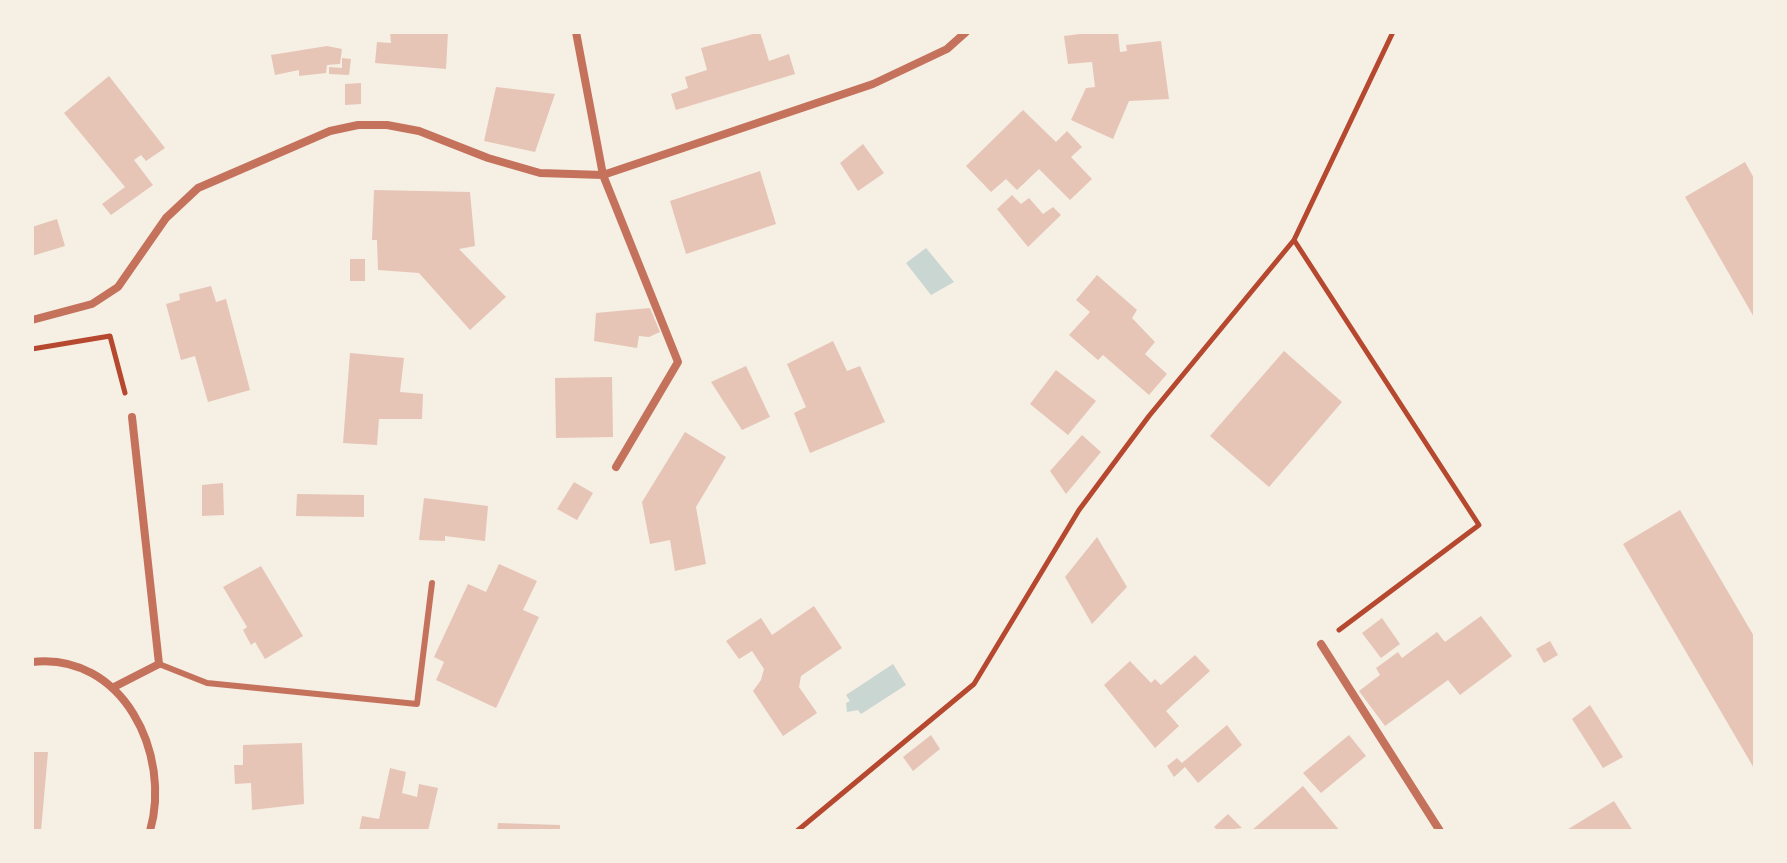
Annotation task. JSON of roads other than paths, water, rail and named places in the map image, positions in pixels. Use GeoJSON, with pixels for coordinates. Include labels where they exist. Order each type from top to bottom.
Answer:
{"type":"FeatureCollection","features":[{"type":"Feature","properties":{"kind":"street"},"geometry":{"type":"LineString","coordinates":[[576,32],[603,175],[678,362],[616,467]]}},
{"type":"Feature","properties":{"kind":"street"},"geometry":{"type":"LineString","coordinates":[[32,320],[92,304],[118,287],[166,218],[198,188],[330,131],[358,125],[387,125],[419,131],[488,158],[540,173],[603,175],[873,84],[947,49],[966,32]]}},
{"type":"Feature","properties":{"kind":"street"},"geometry":{"type":"LineString","coordinates":[[114,687],[159,664],[132,417]]}},
{"type":"Feature","properties":{"kind":"street"},"geometry":{"type":"LineString","coordinates":[[1321,644],[1440,831]]}},
{"type":"Feature","properties":{"kind":"street"},"geometry":{"type":"LineString","coordinates":[[32,662],[74,667],[114,687],[134,711],[150,750],[156,787],[150,831]]}},
{"type":"Feature","properties":{"kind":"lane"},"geometry":{"type":"LineString","coordinates":[[159,664],[207,683],[417,704],[432,583]]}}]}
